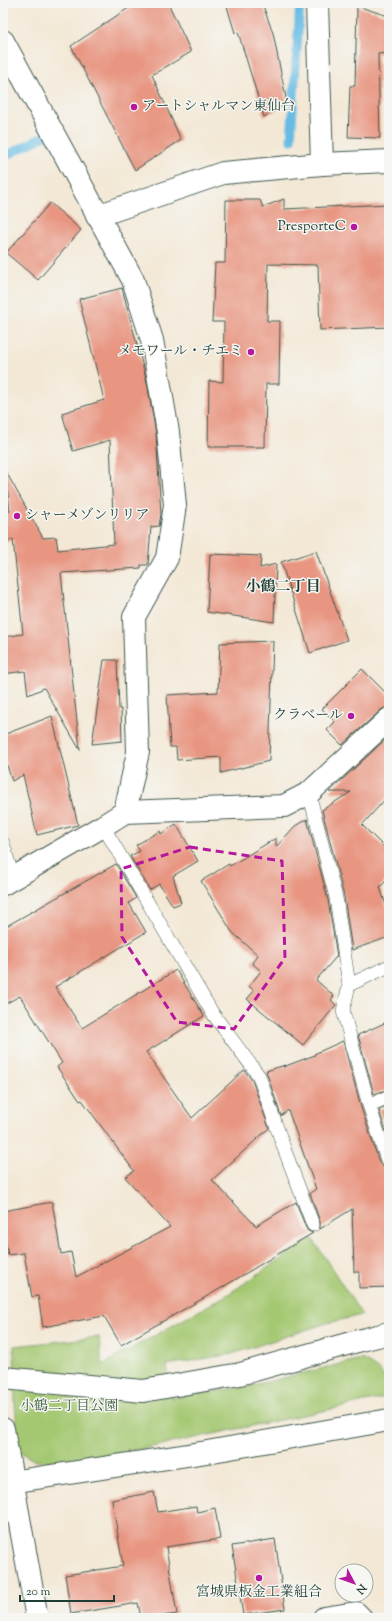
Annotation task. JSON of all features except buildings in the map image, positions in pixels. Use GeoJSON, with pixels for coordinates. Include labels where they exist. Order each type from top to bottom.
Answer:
{"type":"FeatureCollection","features":[{"type":"Feature","properties":{"kind":"street"},"geometry":{"type":"LineString","coordinates":[[317,3],[322,164]]}},
{"type":"Feature","properties":{"kind":"street"},"geometry":{"type":"LineString","coordinates":[[3,41],[133,280],[152,340],[168,432],[174,505],[167,558],[134,617],[138,752],[125,812]]}},
{"type":"Feature","properties":{"kind":"street"},"geometry":{"type":"LineString","coordinates":[[97,216],[223,173],[322,164],[389,162]]}},
{"type":"Feature","properties":{"kind":"street"},"geometry":{"type":"LineString","coordinates":[[8,881],[125,812],[284,806],[309,793],[389,719]]}},
{"type":"Feature","properties":{"kind":"street"},"geometry":{"type":"LineString","coordinates":[[3,1378],[143,1391],[240,1374],[389,1333]]}},
{"type":"Feature","properties":{"kind":"street"},"geometry":{"type":"LineString","coordinates":[[12,1482],[207,1452],[389,1420]]}},
{"type":"Feature","properties":{"kind":"street"},"geometry":{"type":"LineString","coordinates":[[3,1429],[37,1618]]}},
{"type":"Feature","properties":{"kind":"street"},"geometry":{"type":"LineString","coordinates":[[324,1618],[356,1612],[361,1618]]}},
{"type":"Feature","properties":{"kind":"lane"},"geometry":{"type":"LineString","coordinates":[[309,793],[336,898],[350,985],[343,1011],[369,1105],[387,1160]]}},
{"type":"Feature","properties":{"kind":"lane"},"geometry":{"type":"LineString","coordinates":[[103,826],[213,1014],[259,1076],[313,1225]]}},
{"type":"Feature","properties":{"kind":"lane"},"geometry":{"type":"LineString","coordinates":[[3,843],[8,881]]}},
{"type":"Feature","properties":{"kind":"lane"},"geometry":{"type":"LineString","coordinates":[[350,985],[389,966]]}},
{"type":"Feature","properties":{"kind":"lane"},"geometry":{"type":"LineString","coordinates":[[369,1105],[389,1097]]}},
{"type":"Feature","properties":{"kind":"highlighted area"},"geometry":{"type":"Polygon","coordinates":[[[190,847],[282,861],[285,958],[234,1029],[177,1022],[122,937],[121,869],[190,847]]]}},
{"type":"Feature","properties":{"kind":"green space","name":"小鶴二丁目公園"},"geometry":{"type":"Polygon","coordinates":[[[312,1238],[362,1315],[327,1323],[232,1354],[167,1365],[171,1398],[250,1386],[361,1359],[374,1366],[382,1374],[386,1383],[389,1397],[142,1449],[57,1462],[35,1461],[19,1451],[15,1405],[14,1346],[99,1337],[102,1365],[227,1295],[312,1238]]]}},
{"type":"Feature","properties":{"kind":"waterway"},"geometry":{"type":"LineString","coordinates":[[291,140],[300,3]]}},
{"type":"Feature","properties":{"kind":"waterway"},"geometry":{"type":"LineString","coordinates":[[3,157],[45,136]]}},
{"type":"Feature","properties":{"kind":"place","name":"アートシャルマン東仙台"},"geometry":{"type":"Point","coordinates":[134,107]}},
{"type":"Feature","properties":{"kind":"place","name":"PresporteC"},"geometry":{"type":"Point","coordinates":[354,227]}},
{"type":"Feature","properties":{"kind":"place","name":"メモワール・チエミ"},"geometry":{"type":"Point","coordinates":[251,352]}},
{"type":"Feature","properties":{"kind":"place","name":"シャーメゾンリリア"},"geometry":{"type":"Point","coordinates":[17,516]}},
{"type":"Feature","properties":{"kind":"place","name":"クラベール"},"geometry":{"type":"Point","coordinates":[351,716]}},
{"type":"Feature","properties":{"kind":"place","name":"宮城県板金工業組合"},"geometry":{"type":"Point","coordinates":[259,1578]}},
{"type":"Feature","properties":{"kind":"district","name":"小鶴二丁目"},"geometry":{"type":"Point","coordinates":[283,587]}}]}
